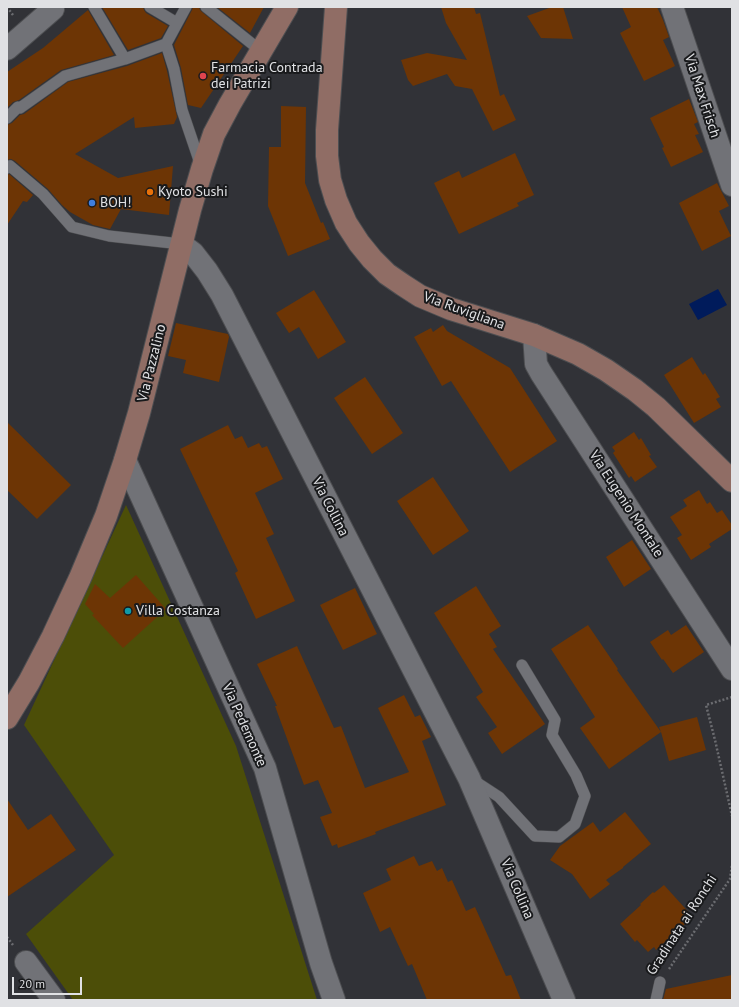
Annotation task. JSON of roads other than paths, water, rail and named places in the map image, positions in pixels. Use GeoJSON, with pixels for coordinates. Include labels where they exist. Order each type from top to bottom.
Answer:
{"type":"FeatureCollection","features":[{"type":"Feature","properties":{"kind":"main road","name":"Via Pazzalino"},"geometry":{"type":"LineString","coordinates":[[7,718],[30,682],[56,629],[80,578],[106,516],[139,413],[181,244],[202,169],[214,134],[287,7]]}},
{"type":"Feature","properties":{"kind":"main road","name":"Via Ruvigliana"},"geometry":{"type":"LineString","coordinates":[[336,7],[327,130],[327,156],[330,180],[336,200],[346,223],[372,259],[387,274],[420,296],[451,309],[534,335],[578,354],[606,370],[656,407],[732,481]]}},
{"type":"Feature","properties":{"kind":"street","name":"Via Max Frisch"},"geometry":{"type":"LineString","coordinates":[[672,7],[732,185]]}},
{"type":"Feature","properties":{"kind":"street"},"geometry":{"type":"LineString","coordinates":[[7,49],[56,8]]}},
{"type":"Feature","properties":{"kind":"street","name":"Via Collina"},"geometry":{"type":"LineString","coordinates":[[181,244],[193,253],[207,271],[222,295],[469,778],[564,1000]]}},
{"type":"Feature","properties":{"kind":"street","name":"Via Eugenio Montale"},"geometry":{"type":"LineString","coordinates":[[534,335],[536,364],[541,373],[732,669]]}},
{"type":"Feature","properties":{"kind":"street","name":"Via Pedemonte"},"geometry":{"type":"LineString","coordinates":[[125,460],[265,768],[321,963],[334,1000]]}},
{"type":"Feature","properties":{"kind":"street"},"geometry":{"type":"LineString","coordinates":[[26,962],[54,1000]]}},
{"type":"Feature","properties":{"kind":"lane"},"geometry":{"type":"LineString","coordinates":[[94,7],[125,59]]}},
{"type":"Feature","properties":{"kind":"lane"},"geometry":{"type":"LineString","coordinates":[[150,7],[177,23]]}},
{"type":"Feature","properties":{"kind":"lane"},"geometry":{"type":"LineString","coordinates":[[7,118],[18,107],[20,108],[65,76],[125,59],[166,44],[186,7]]}},
{"type":"Feature","properties":{"kind":"lane"},"geometry":{"type":"LineString","coordinates":[[206,7],[261,51]]}},
{"type":"Feature","properties":{"kind":"lane"},"geometry":{"type":"LineString","coordinates":[[166,44],[174,69],[182,110],[202,169]]}},
{"type":"Feature","properties":{"kind":"lane"},"geometry":{"type":"LineString","coordinates":[[7,168],[10,166],[38,190],[72,227],[109,236],[181,244]]}},
{"type":"Feature","properties":{"kind":"lane"},"geometry":{"type":"LineString","coordinates":[[469,778],[499,797],[535,836],[559,837],[575,824],[585,796],[576,775],[552,736],[555,720],[522,665]]}},
{"type":"Feature","properties":{"kind":"lane","name":"Gradinata ai Ronchi"},"geometry":{"type":"LineString","coordinates":[[656,1000],[660,982]]}},
{"type":"Feature","properties":{"kind":"place","name":"Farmacia Contrada dei Patrizi"},"geometry":{"type":"Point","coordinates":[203,76]}},
{"type":"Feature","properties":{"kind":"place","name":"Kyoto Sushi"},"geometry":{"type":"Point","coordinates":[150,192]}},
{"type":"Feature","properties":{"kind":"place","name":"BOH!"},"geometry":{"type":"Point","coordinates":[92,203]}},
{"type":"Feature","properties":{"kind":"place","name":"Villa Costanza"},"geometry":{"type":"Point","coordinates":[128,611]}}]}
